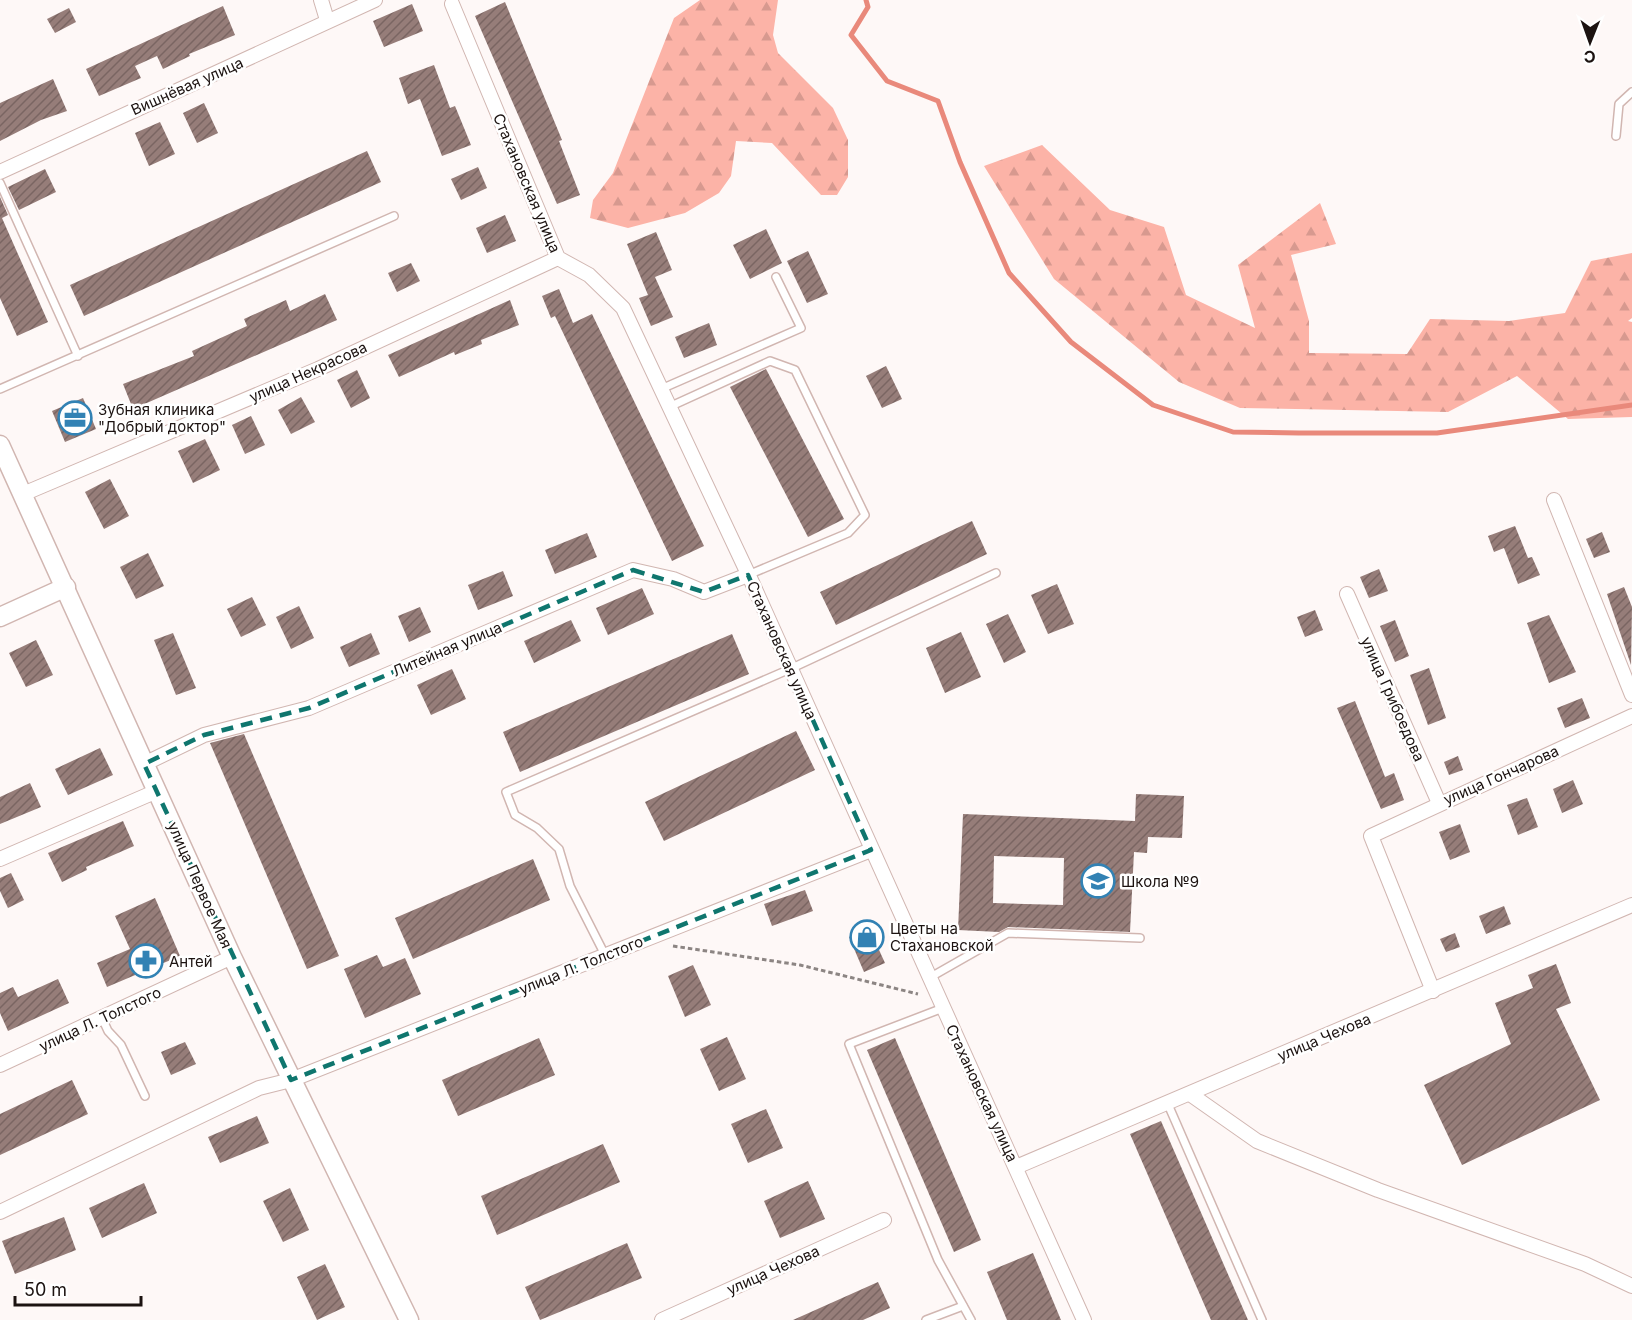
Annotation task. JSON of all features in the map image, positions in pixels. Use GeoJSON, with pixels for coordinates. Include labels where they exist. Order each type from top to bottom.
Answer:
{"type":"FeatureCollection","features":[{"type":"Feature","properties":{"kind":"street"},"geometry":{"type":"LineString","coordinates":[[321,0],[327,20]]}},
{"type":"Feature","properties":{"kind":"street","name":"Вишнёвая улица"},"geometry":{"type":"LineString","coordinates":[[0,172],[223,71],[327,20],[375,0]]}},
{"type":"Feature","properties":{"kind":"street","name":"Стахановская улица"},"geometry":{"type":"LineString","coordinates":[[453,1],[558,258],[589,275],[623,308],[748,575],[1084,1320]]}},
{"type":"Feature","properties":{"kind":"street","name":"улица Некрасова"},"geometry":{"type":"LineString","coordinates":[[23,494],[318,369],[558,258]]}},
{"type":"Feature","properties":{"kind":"street","name":"улица Первое Мая"},"geometry":{"type":"LineString","coordinates":[[0,445],[232,957],[409,1320]]}},
{"type":"Feature","properties":{"kind":"street"},"geometry":{"type":"LineString","coordinates":[[1554,500],[1632,695]]}},
{"type":"Feature","properties":{"kind":"street","name":"Литейная улица"},"geometry":{"type":"LineString","coordinates":[[144,764],[204,735],[309,708],[633,570],[673,579],[704,592],[748,575]]}},
{"type":"Feature","properties":{"kind":"street"},"geometry":{"type":"LineString","coordinates":[[0,617],[66,587]]}},
{"type":"Feature","properties":{"kind":"street","name":"улица Грибоедова"},"geometry":{"type":"LineString","coordinates":[[1347,594],[1439,803]]}},
{"type":"Feature","properties":{"kind":"street","name":"улица Гончарова"},"geometry":{"type":"LineString","coordinates":[[1433,991],[1371,836],[1439,803],[1632,717]]}},
{"type":"Feature","properties":{"kind":"street"},"geometry":{"type":"LineString","coordinates":[[0,860],[157,791]]}},
{"type":"Feature","properties":{"kind":"street","name":"улица Л. Толстого"},"geometry":{"type":"LineString","coordinates":[[0,1212],[258,1088],[291,1080],[871,850]]}},
{"type":"Feature","properties":{"kind":"street","name":"улица Чехова"},"geometry":{"type":"LineString","coordinates":[[1016,1167],[1632,905]]}},
{"type":"Feature","properties":{"kind":"street","name":"улица Л. Толстого"},"geometry":{"type":"LineString","coordinates":[[0,1065],[232,957]]}},
{"type":"Feature","properties":{"kind":"street"},"geometry":{"type":"LineString","coordinates":[[1190,1094],[1257,1141],[1378,1190],[1585,1264],[1632,1286]]}},
{"type":"Feature","properties":{"kind":"street","name":"улица Чехова"},"geometry":{"type":"LineString","coordinates":[[666,1319],[884,1220]]}},
{"type":"Feature","properties":{"kind":"lane"},"geometry":{"type":"LineString","coordinates":[[1616,136],[1619,104],[1632,92]]}},
{"type":"Feature","properties":{"kind":"lane"},"geometry":{"type":"LineString","coordinates":[[0,183],[78,356]]}},
{"type":"Feature","properties":{"kind":"lane"},"geometry":{"type":"LineString","coordinates":[[0,389],[394,216]]}},
{"type":"Feature","properties":{"kind":"lane"},"geometry":{"type":"LineString","coordinates":[[661,389],[801,328],[776,277]]}},
{"type":"Feature","properties":{"kind":"lane"},"geometry":{"type":"LineString","coordinates":[[669,407],[770,361],[795,370],[865,515],[848,533],[748,575]]}},
{"type":"Feature","properties":{"kind":"lane"},"geometry":{"type":"LineString","coordinates":[[605,955],[570,886],[559,849],[537,828],[515,815],[506,792],[790,669],[996,573]]}},
{"type":"Feature","properties":{"kind":"lane"},"geometry":{"type":"LineString","coordinates":[[929,978],[1008,933],[1140,938]]}},
{"type":"Feature","properties":{"kind":"lane"},"geometry":{"type":"LineString","coordinates":[[943,1008],[849,1044],[938,1260],[971,1320]]}},
{"type":"Feature","properties":{"kind":"lane"},"geometry":{"type":"LineString","coordinates":[[102,1018],[108,1031],[121,1045],[145,1096]]}},
{"type":"Feature","properties":{"kind":"lane"},"geometry":{"type":"LineString","coordinates":[[1167,1102],[1262,1320]]}},
{"type":"Feature","properties":{"kind":"lane"},"geometry":{"type":"LineString","coordinates":[[926,1320],[963,1306]]}},
{"type":"Feature","properties":{"kind":"path"},"geometry":{"type":"LineString","coordinates":[[668,946],[800,964],[918,994]]}},
{"type":"Feature","properties":{"kind":"highlighted area"},"geometry":{"type":"Polygon","coordinates":[[[633,570],[704,592],[748,575],[871,850],[291,1080],[144,764],[204,735],[309,708],[633,570]]]}},
{"type":"Feature","properties":{"kind":"green space"},"geometry":{"type":"Polygon","coordinates":[[[700,0],[778,0],[773,35],[778,53],[833,108],[848,140],[848,177],[837,195],[821,195],[772,143],[736,141],[731,176],[719,193],[685,213],[628,228],[590,218],[593,200],[613,173],[674,18],[700,0]]]}},
{"type":"Feature","properties":{"kind":"green space"},"geometry":{"type":"Polygon","coordinates":[[[1042,145],[1110,210],[1164,227],[1186,295],[1255,328],[1238,265],[1320,203],[1336,244],[1291,255],[1309,321],[1309,353],[1407,354],[1430,319],[1509,321],[1565,313],[1591,261],[1632,253],[1632,318],[1628,321],[1632,322],[1632,417],[1568,419],[1517,376],[1448,412],[1240,408],[1179,382],[1054,279],[984,166],[1042,145]]]}},
{"type":"Feature","properties":{"kind":"building"},"geometry":{"type":"Polygon","coordinates":[[[505,2],[562,140],[559,141],[580,195],[557,204],[475,16],[505,2]]]}},
{"type":"Feature","properties":{"kind":"building"},"geometry":{"type":"Polygon","coordinates":[[[412,4],[423,31],[384,47],[373,21],[412,4]]]}},
{"type":"Feature","properties":{"kind":"building"},"geometry":{"type":"Polygon","coordinates":[[[223,6],[235,35],[189,54],[190,56],[163,69],[157,56],[135,66],[141,78],[99,96],[86,69],[223,6]]]}},
{"type":"Feature","properties":{"kind":"building"},"geometry":{"type":"Polygon","coordinates":[[[69,8],[76,22],[55,33],[47,19],[69,8]]]}},
{"type":"Feature","properties":{"kind":"building"},"geometry":{"type":"Polygon","coordinates":[[[434,65],[450,108],[455,106],[471,145],[442,156],[420,99],[408,104],[399,78],[434,65]]]}},
{"type":"Feature","properties":{"kind":"building"},"geometry":{"type":"Polygon","coordinates":[[[53,79],[67,111],[41,120],[0,141],[0,103],[53,79]]]}},
{"type":"Feature","properties":{"kind":"building"},"geometry":{"type":"Polygon","coordinates":[[[204,103],[218,133],[197,143],[183,113],[204,103]]]}},
{"type":"Feature","properties":{"kind":"building"},"geometry":{"type":"Polygon","coordinates":[[[160,122],[175,154],[149,166],[135,133],[160,122]]]}},
{"type":"Feature","properties":{"kind":"building"},"geometry":{"type":"Polygon","coordinates":[[[367,151],[381,182],[84,316],[70,285],[367,151]]]}},
{"type":"Feature","properties":{"kind":"building"},"geometry":{"type":"Polygon","coordinates":[[[478,167],[487,188],[461,200],[451,179],[478,167]]]}},
{"type":"Feature","properties":{"kind":"building"},"geometry":{"type":"Polygon","coordinates":[[[45,169],[56,192],[19,210],[8,187],[45,169]]]}},
{"type":"Feature","properties":{"kind":"building"},"geometry":{"type":"Polygon","coordinates":[[[0,197],[8,215],[2,218],[48,322],[17,336],[0,298],[0,197]]]}},
{"type":"Feature","properties":{"kind":"building"},"geometry":{"type":"Polygon","coordinates":[[[505,215],[516,241],[487,253],[476,228],[505,215]]]}},
{"type":"Feature","properties":{"kind":"building"},"geometry":{"type":"Polygon","coordinates":[[[766,229],[782,263],[750,279],[733,245],[766,229]]]}},
{"type":"Feature","properties":{"kind":"building"},"geometry":{"type":"Polygon","coordinates":[[[656,232],[672,270],[655,277],[673,317],[651,326],[639,298],[648,295],[627,244],[656,232]]]}},
{"type":"Feature","properties":{"kind":"building"},"geometry":{"type":"Polygon","coordinates":[[[808,251],[828,294],[807,303],[787,261],[808,251]]]}},
{"type":"Feature","properties":{"kind":"building"},"geometry":{"type":"Polygon","coordinates":[[[411,263],[420,281],[397,292],[388,273],[411,263]]]}},
{"type":"Feature","properties":{"kind":"building"},"geometry":{"type":"Polygon","coordinates":[[[559,289],[573,323],[592,314],[704,546],[672,561],[555,316],[551,318],[542,296],[559,289]]]}},
{"type":"Feature","properties":{"kind":"building"},"geometry":{"type":"Polygon","coordinates":[[[325,294],[337,320],[133,409],[123,384],[194,356],[192,351],[247,326],[244,319],[286,300],[290,311],[325,294]]]}},
{"type":"Feature","properties":{"kind":"building"},"geometry":{"type":"Polygon","coordinates":[[[510,300],[519,325],[481,340],[482,344],[455,355],[454,352],[399,377],[388,355],[510,300]]]}},
{"type":"Feature","properties":{"kind":"building"},"geometry":{"type":"Polygon","coordinates":[[[709,323],[717,345],[684,358],[675,337],[709,323]]]}},
{"type":"Feature","properties":{"kind":"building"},"geometry":{"type":"Polygon","coordinates":[[[886,366],[902,399],[882,408],[866,376],[886,366]]]}},
{"type":"Feature","properties":{"kind":"building"},"geometry":{"type":"Polygon","coordinates":[[[766,369],[844,519],[808,537],[730,387],[766,369]]]}},
{"type":"Feature","properties":{"kind":"building"},"geometry":{"type":"Polygon","coordinates":[[[357,370],[370,398],[351,408],[337,380],[357,370]]]}},
{"type":"Feature","properties":{"kind":"building"},"geometry":{"type":"Polygon","coordinates":[[[301,397],[315,422],[291,434],[278,410],[301,397]]]}},
{"type":"Feature","properties":{"kind":"building"},"geometry":{"type":"Polygon","coordinates":[[[83,398],[96,429],[65,442],[52,411],[83,398]]]}},
{"type":"Feature","properties":{"kind":"building"},"geometry":{"type":"Polygon","coordinates":[[[251,416],[265,445],[245,454],[232,425],[251,416]]]}},
{"type":"Feature","properties":{"kind":"building"},"geometry":{"type":"Polygon","coordinates":[[[205,439],[220,470],[193,483],[178,451],[205,439]]]}},
{"type":"Feature","properties":{"kind":"building"},"geometry":{"type":"Polygon","coordinates":[[[110,479],[129,516],[104,529],[85,492],[110,479]]]}},
{"type":"Feature","properties":{"kind":"building"},"geometry":{"type":"Polygon","coordinates":[[[972,521],[987,554],[836,625],[820,592],[972,521]]]}},
{"type":"Feature","properties":{"kind":"building"},"geometry":{"type":"Polygon","coordinates":[[[1515,526],[1528,558],[1532,557],[1540,575],[1518,584],[1504,548],[1494,552],[1488,536],[1515,526]]]}},
{"type":"Feature","properties":{"kind":"building"},"geometry":{"type":"Polygon","coordinates":[[[1602,532],[1610,552],[1594,558],[1586,539],[1602,532]]]}},
{"type":"Feature","properties":{"kind":"building"},"geometry":{"type":"Polygon","coordinates":[[[587,533],[597,557],[555,574],[545,550],[587,533]]]}},
{"type":"Feature","properties":{"kind":"building"},"geometry":{"type":"Polygon","coordinates":[[[148,553],[164,586],[136,599],[120,567],[148,553]]]}},
{"type":"Feature","properties":{"kind":"building"},"geometry":{"type":"Polygon","coordinates":[[[1379,569],[1388,591],[1369,598],[1360,577],[1379,569]]]}},
{"type":"Feature","properties":{"kind":"building"},"geometry":{"type":"Polygon","coordinates":[[[503,571],[513,596],[478,610],[468,585],[503,571]]]}},
{"type":"Feature","properties":{"kind":"building"},"geometry":{"type":"Polygon","coordinates":[[[1057,584],[1074,624],[1048,634],[1031,595],[1057,584]]]}},
{"type":"Feature","properties":{"kind":"building"},"geometry":{"type":"Polygon","coordinates":[[[1624,587],[1632,607],[1631,665],[1607,594],[1624,587]]]}},
{"type":"Feature","properties":{"kind":"building"},"geometry":{"type":"Polygon","coordinates":[[[642,588],[654,614],[608,635],[596,608],[642,588]]]}},
{"type":"Feature","properties":{"kind":"building"},"geometry":{"type":"Polygon","coordinates":[[[252,597],[266,625],[241,637],[227,609],[252,597]]]}},
{"type":"Feature","properties":{"kind":"building"},"geometry":{"type":"Polygon","coordinates":[[[299,606],[314,638],[291,649],[276,617],[299,606]]]}},
{"type":"Feature","properties":{"kind":"building"},"geometry":{"type":"Polygon","coordinates":[[[420,607],[431,632],[409,642],[398,616],[420,607]]]}},
{"type":"Feature","properties":{"kind":"building"},"geometry":{"type":"Polygon","coordinates":[[[1315,610],[1323,630],[1305,637],[1297,617],[1315,610]]]}},
{"type":"Feature","properties":{"kind":"building"},"geometry":{"type":"Polygon","coordinates":[[[1008,614],[1026,652],[1004,663],[986,624],[1008,614]]]}},
{"type":"Feature","properties":{"kind":"building"},"geometry":{"type":"Polygon","coordinates":[[[1549,615],[1576,672],[1549,683],[1527,623],[1549,615]]]}},
{"type":"Feature","properties":{"kind":"building"},"geometry":{"type":"Polygon","coordinates":[[[571,620],[581,641],[534,663],[524,641],[571,620]]]}},
{"type":"Feature","properties":{"kind":"building"},"geometry":{"type":"Polygon","coordinates":[[[1395,620],[1409,656],[1395,662],[1380,626],[1395,620]]]}},
{"type":"Feature","properties":{"kind":"building"},"geometry":{"type":"Polygon","coordinates":[[[961,632],[981,677],[945,693],[926,648],[961,632]]]}},
{"type":"Feature","properties":{"kind":"building"},"geometry":{"type":"Polygon","coordinates":[[[173,633],[196,688],[176,695],[154,640],[173,633]]]}},
{"type":"Feature","properties":{"kind":"building"},"geometry":{"type":"Polygon","coordinates":[[[371,633],[380,654],[349,667],[340,647],[371,633]]]}},
{"type":"Feature","properties":{"kind":"building"},"geometry":{"type":"Polygon","coordinates":[[[732,634],[749,674],[520,772],[503,732],[732,634]]]}},
{"type":"Feature","properties":{"kind":"building"},"geometry":{"type":"Polygon","coordinates":[[[36,640],[53,675],[26,687],[9,653],[36,640]]]}},
{"type":"Feature","properties":{"kind":"building"},"geometry":{"type":"Polygon","coordinates":[[[1429,668],[1446,718],[1428,725],[1410,675],[1429,668]]]}},
{"type":"Feature","properties":{"kind":"building"},"geometry":{"type":"Polygon","coordinates":[[[452,669],[466,699],[431,715],[417,685],[452,669]]]}},
{"type":"Feature","properties":{"kind":"building"},"geometry":{"type":"Polygon","coordinates":[[[1582,698],[1590,718],[1565,728],[1557,708],[1582,698]]]}},
{"type":"Feature","properties":{"kind":"building"},"geometry":{"type":"Polygon","coordinates":[[[1355,701],[1385,777],[1394,773],[1404,800],[1381,809],[1337,708],[1355,701]]]}},
{"type":"Feature","properties":{"kind":"building"},"geometry":{"type":"Polygon","coordinates":[[[796,731],[815,770],[664,841],[645,802],[796,731]]]}},
{"type":"Feature","properties":{"kind":"building"},"geometry":{"type":"Polygon","coordinates":[[[244,734],[339,956],[307,969],[210,743],[244,734]]]}},
{"type":"Feature","properties":{"kind":"building"},"geometry":{"type":"Polygon","coordinates":[[[100,748],[113,775],[68,795],[55,769],[100,748]]]}},
{"type":"Feature","properties":{"kind":"building"},"geometry":{"type":"Polygon","coordinates":[[[1458,756],[1463,770],[1449,775],[1444,762],[1458,756]]]}},
{"type":"Feature","properties":{"kind":"building"},"geometry":{"type":"Polygon","coordinates":[[[1573,780],[1583,804],[1562,813],[1553,789],[1573,780]]]}},
{"type":"Feature","properties":{"kind":"building"},"geometry":{"type":"Polygon","coordinates":[[[30,783],[41,807],[0,824],[0,797],[30,783]]]}},
{"type":"Feature","properties":{"kind":"building","name":"Школа №9"},"geometry":{"type":"Polygon","coordinates":[[[1136,794],[1184,796],[1182,838],[1148,837],[1147,853],[1134,852],[1130,932],[1008,927],[999,932],[958,930],[963,814],[1135,821],[1136,794]],[[994,856],[993,903],[1063,905],[1064,858],[994,856]]]}},
{"type":"Feature","properties":{"kind":"building"},"geometry":{"type":"Polygon","coordinates":[[[1527,798],[1538,827],[1518,835],[1507,805],[1527,798]]]}},
{"type":"Feature","properties":{"kind":"building"},"geometry":{"type":"Polygon","coordinates":[[[123,821],[134,846],[86,867],[87,870],[62,882],[48,853],[123,821]]]}},
{"type":"Feature","properties":{"kind":"building"},"geometry":{"type":"Polygon","coordinates":[[[1460,824],[1470,852],[1450,860],[1439,832],[1460,824]]]}},
{"type":"Feature","properties":{"kind":"building"},"geometry":{"type":"Polygon","coordinates":[[[533,859],[550,900],[413,959],[395,918],[533,859]]]}},
{"type":"Feature","properties":{"kind":"building"},"geometry":{"type":"Polygon","coordinates":[[[11,873],[24,900],[8,908],[0,891],[0,878],[11,873]]]}},
{"type":"Feature","properties":{"kind":"building"},"geometry":{"type":"Polygon","coordinates":[[[805,890],[813,911],[772,926],[764,904],[805,890]]]}},
{"type":"Feature","properties":{"kind":"building"},"geometry":{"type":"Polygon","coordinates":[[[155,898],[180,956],[107,987],[97,963],[130,949],[115,916],[155,898]]]}},
{"type":"Feature","properties":{"kind":"building"},"geometry":{"type":"Polygon","coordinates":[[[1504,906],[1511,924],[1486,934],[1479,916],[1504,906]]]}},
{"type":"Feature","properties":{"kind":"building"},"geometry":{"type":"Polygon","coordinates":[[[869,928],[885,963],[864,972],[849,937],[869,928]]]}},
{"type":"Feature","properties":{"kind":"building"},"geometry":{"type":"Polygon","coordinates":[[[1455,933],[1460,947],[1446,952],[1440,939],[1455,933]]]}},
{"type":"Feature","properties":{"kind":"building"},"geometry":{"type":"Polygon","coordinates":[[[377,955],[383,967],[405,958],[421,994],[365,1018],[344,969],[377,955]]]}},
{"type":"Feature","properties":{"kind":"building"},"geometry":{"type":"Polygon","coordinates":[[[1556,964],[1571,1003],[1556,1009],[1600,1100],[1462,1165],[1424,1085],[1511,1044],[1495,1003],[1533,988],[1528,975],[1556,964]]]}},
{"type":"Feature","properties":{"kind":"building"},"geometry":{"type":"Polygon","coordinates":[[[693,965],[711,1005],[685,1017],[668,976],[693,965]]]}},
{"type":"Feature","properties":{"kind":"building"},"geometry":{"type":"Polygon","coordinates":[[[58,979],[69,1003],[8,1031],[0,1013],[0,993],[13,987],[18,997],[58,979]]]}},
{"type":"Feature","properties":{"kind":"building"},"geometry":{"type":"Polygon","coordinates":[[[727,1037],[746,1079],[719,1091],[700,1049],[727,1037]]]}},
{"type":"Feature","properties":{"kind":"building"},"geometry":{"type":"Polygon","coordinates":[[[539,1038],[555,1075],[458,1116],[442,1080],[539,1038]]]}},
{"type":"Feature","properties":{"kind":"building"},"geometry":{"type":"Polygon","coordinates":[[[895,1038],[981,1240],[954,1252],[867,1050],[895,1038]]]}},
{"type":"Feature","properties":{"kind":"building"},"geometry":{"type":"Polygon","coordinates":[[[185,1042],[196,1064],[171,1075],[161,1052],[185,1042]]]}},
{"type":"Feature","properties":{"kind":"building"},"geometry":{"type":"Polygon","coordinates":[[[72,1080],[88,1114],[0,1155],[0,1114],[72,1080]]]}},
{"type":"Feature","properties":{"kind":"building"},"geometry":{"type":"Polygon","coordinates":[[[766,1109],[783,1148],[748,1163],[731,1124],[766,1109]]]}},
{"type":"Feature","properties":{"kind":"building"},"geometry":{"type":"Polygon","coordinates":[[[257,1116],[269,1143],[220,1163],[208,1137],[257,1116]]]}},
{"type":"Feature","properties":{"kind":"building"},"geometry":{"type":"Polygon","coordinates":[[[1161,1121],[1248,1320],[1211,1320],[1130,1134],[1161,1121]]]}},
{"type":"Feature","properties":{"kind":"building"},"geometry":{"type":"Polygon","coordinates":[[[603,1144],[620,1182],[497,1235],[481,1196],[603,1144]]]}},
{"type":"Feature","properties":{"kind":"building"},"geometry":{"type":"Polygon","coordinates":[[[808,1181],[825,1219],[780,1238],[764,1201],[808,1181]]]}},
{"type":"Feature","properties":{"kind":"building"},"geometry":{"type":"Polygon","coordinates":[[[144,1183],[157,1213],[102,1238],[89,1208],[144,1183]]]}},
{"type":"Feature","properties":{"kind":"building"},"geometry":{"type":"Polygon","coordinates":[[[290,1188],[309,1230],[283,1242],[263,1201],[290,1188]]]}},
{"type":"Feature","properties":{"kind":"building"},"geometry":{"type":"Polygon","coordinates":[[[64,1217],[76,1250],[15,1274],[2,1241],[64,1217]]]}},
{"type":"Feature","properties":{"kind":"building"},"geometry":{"type":"Polygon","coordinates":[[[627,1243],[642,1278],[540,1320],[525,1287],[627,1243]]]}},
{"type":"Feature","properties":{"kind":"building"},"geometry":{"type":"Polygon","coordinates":[[[1033,1253],[1061,1320],[1007,1320],[987,1272],[1033,1253]]]}},
{"type":"Feature","properties":{"kind":"building"},"geometry":{"type":"Polygon","coordinates":[[[325,1264],[345,1307],[317,1320],[297,1277],[325,1264]]]}},
{"type":"Feature","properties":{"kind":"building"},"geometry":{"type":"Polygon","coordinates":[[[878,1282],[890,1308],[863,1320],[793,1320],[878,1282]]]}},
{"type":"Feature","properties":{"kind":"waterway"},"geometry":{"type":"LineString","coordinates":[[866,0],[868,7],[851,35],[887,81],[938,101],[960,162],[1009,273],[1071,342],[1153,405],[1233,432],[1299,433],[1437,433],[1632,405]]}},
{"type":"Feature","properties":{"kind":"place","name":"Зубная клиника \"Добрый доктор\""},"geometry":{"type":"Point","coordinates":[75,418]}},
{"type":"Feature","properties":{"kind":"place","name":"Школа №9"},"geometry":{"type":"Point","coordinates":[1098,881]}},
{"type":"Feature","properties":{"kind":"place","name":"Цветы на Стахановской"},"geometry":{"type":"Point","coordinates":[867,937]}},
{"type":"Feature","properties":{"kind":"place","name":"Антей"},"geometry":{"type":"Point","coordinates":[146,961]}}]}
